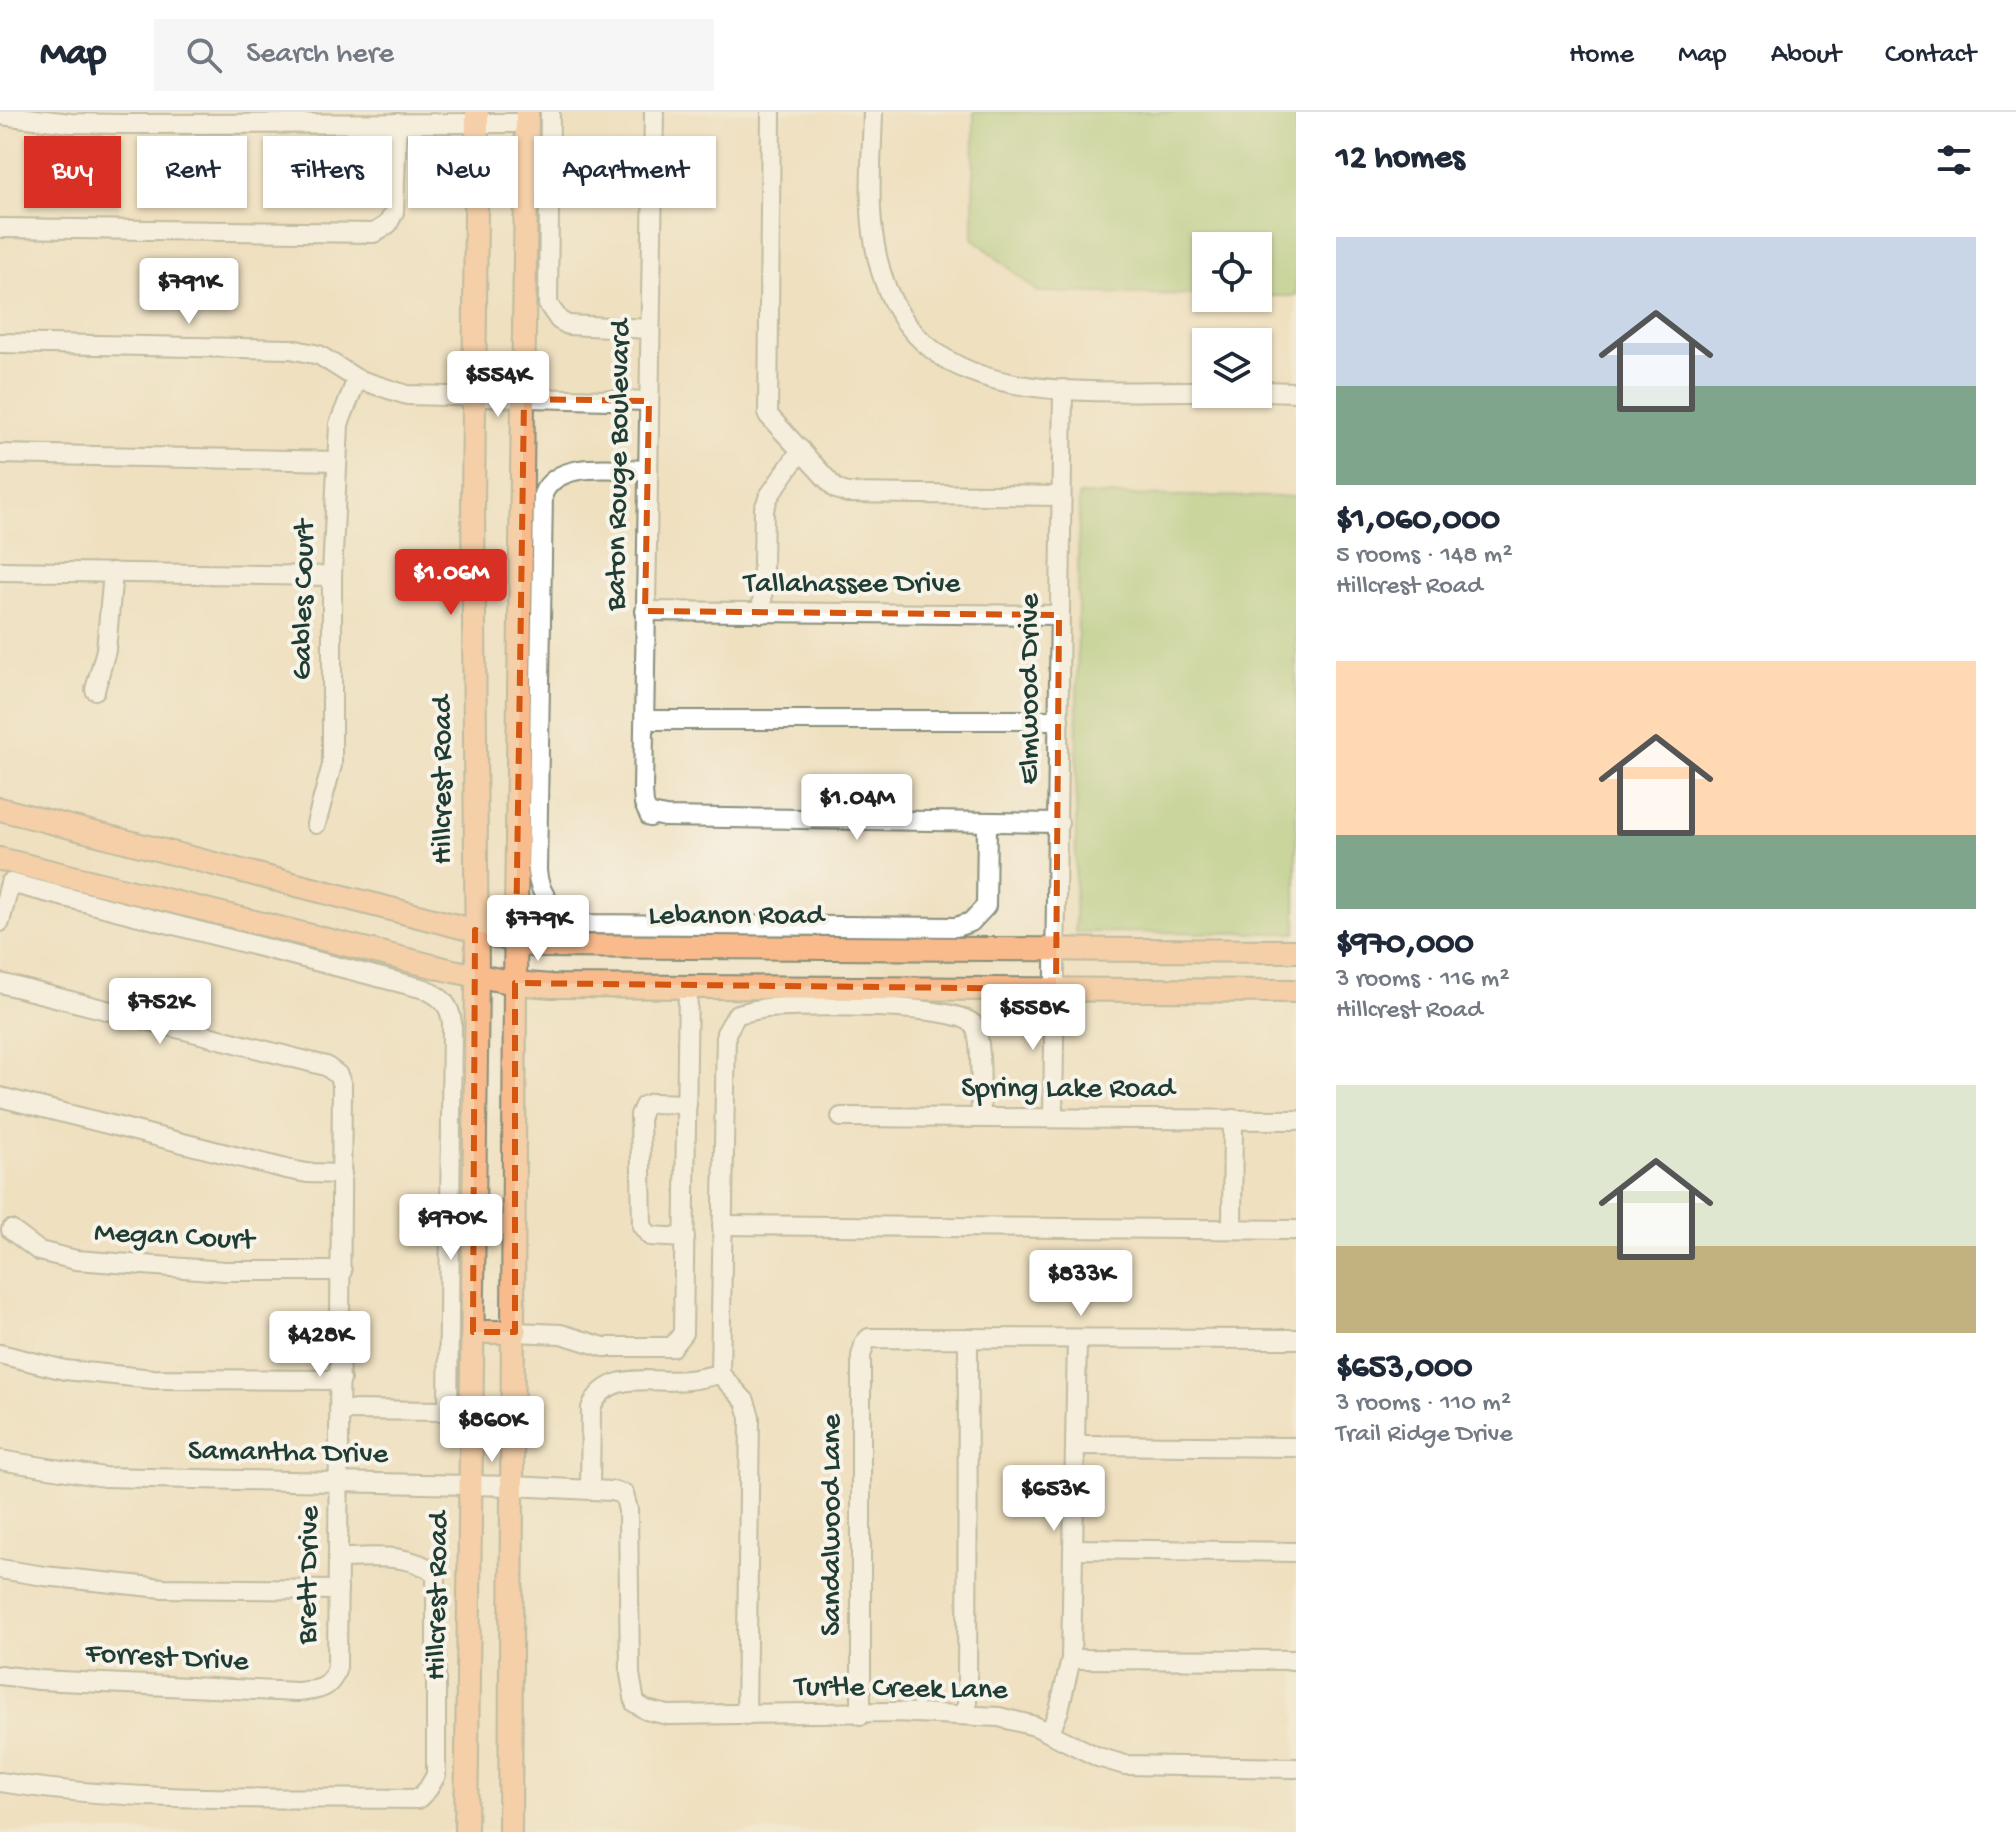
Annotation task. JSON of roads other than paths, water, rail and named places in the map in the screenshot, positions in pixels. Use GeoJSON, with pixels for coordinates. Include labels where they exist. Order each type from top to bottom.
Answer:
{"type":"FeatureCollection","features":[{"type":"Feature","properties":{"kind":"main road","name":"Hillcrest Road"},"geometry":{"type":"LineString","coordinates":[[466,1832],[477,977],[474,398],[477,117]]}},
{"type":"Feature","properties":{"kind":"main road"},"geometry":{"type":"LineString","coordinates":[[510,1832],[515,983],[527,118]]}},
{"type":"Feature","properties":{"kind":"main road","name":"Lebanon Road"},"geometry":{"type":"LineString","coordinates":[[0,809],[535,946],[1296,951]]}},
{"type":"Feature","properties":{"kind":"main road"},"geometry":{"type":"LineString","coordinates":[[0,859],[477,977],[515,983],[1296,991]]}},
{"type":"Feature","properties":{"kind":"main road"},"geometry":{"type":"LineString","coordinates":[[473,1332],[515,1332]]}},
{"type":"Feature","properties":{"kind":"street"},"geometry":{"type":"LineString","coordinates":[[550,112],[548,304],[559,320],[568,325],[650,329]]}},
{"type":"Feature","properties":{"kind":"street","name":"Baton Rouge Boulevard"},"geometry":{"type":"LineString","coordinates":[[654,112],[645,611],[644,804],[650,817],[652,814],[665,817],[987,824]]}},
{"type":"Feature","properties":{"kind":"street"},"geometry":{"type":"LineString","coordinates":[[771,112],[766,408],[772,420],[836,489],[847,493],[1060,496]]}},
{"type":"Feature","properties":{"kind":"street"},"geometry":{"type":"LineString","coordinates":[[873,112],[871,215],[874,243],[885,286],[906,324],[932,349],[975,375],[1016,386],[1192,391]]}},
{"type":"Feature","properties":{"kind":"street"},"geometry":{"type":"LineString","coordinates":[[0,115],[71,123],[353,118],[397,123],[477,117],[527,118]]}},
{"type":"Feature","properties":{"kind":"street"},"geometry":{"type":"LineString","coordinates":[[0,228],[374,233],[388,224],[396,205],[397,123]]}},
{"type":"Feature","properties":{"kind":"street"},"geometry":{"type":"LineString","coordinates":[[0,343],[291,349],[319,355],[357,379],[407,395],[649,401]]}},
{"type":"Feature","properties":{"kind":"street","name":"Gables Court"},"geometry":{"type":"LineString","coordinates":[[316,824],[332,765],[332,576],[339,424],[357,379]]}},
{"type":"Feature","properties":{"kind":"street","name":"Elmwood Drive"},"geometry":{"type":"LineString","coordinates":[[1053,1117],[1063,389]]}},
{"type":"Feature","properties":{"kind":"street"},"geometry":{"type":"LineString","coordinates":[[1272,391],[1296,392]]}},
{"type":"Feature","properties":{"kind":"street"},"geometry":{"type":"LineString","coordinates":[[762,613],[764,509],[769,496],[801,450]]}},
{"type":"Feature","properties":{"kind":"street"},"geometry":{"type":"LineString","coordinates":[[0,454],[337,461]]}},
{"type":"Feature","properties":{"kind":"street"},"geometry":{"type":"LineString","coordinates":[[648,470],[568,471],[550,481],[543,494],[537,864],[539,885],[548,901],[567,919],[584,924],[956,927],[971,922],[986,906],[987,824],[1059,823]]}},
{"type":"Feature","properties":{"kind":"street"},"geometry":{"type":"LineString","coordinates":[[0,571],[332,576]]}},
{"type":"Feature","properties":{"kind":"street"},"geometry":{"type":"LineString","coordinates":[[95,690],[106,650],[113,572]]}},
{"type":"Feature","properties":{"kind":"street","name":"Tallahassee Drive"},"geometry":{"type":"LineString","coordinates":[[645,611],[1059,615]]}},
{"type":"Feature","properties":{"kind":"street"},"geometry":{"type":"LineString","coordinates":[[645,720],[1059,720]]}},
{"type":"Feature","properties":{"kind":"street"},"geometry":{"type":"LineString","coordinates":[[0,922],[10,883],[425,989],[442,998],[451,1012],[452,1023],[448,1411],[340,1410]]}},
{"type":"Feature","properties":{"kind":"street","name":"Brett Drive"},"geometry":{"type":"LineString","coordinates":[[0,983],[326,1066],[341,1079],[337,1667],[329,1685]]}},
{"type":"Feature","properties":{"kind":"street"},"geometry":{"type":"LineString","coordinates":[[515,1332],[561,1334],[604,1347],[672,1347],[681,1338],[684,1329],[688,986]]}},
{"type":"Feature","properties":{"kind":"street"},"geometry":{"type":"LineString","coordinates":[[746,1715],[750,1417],[745,1401],[720,1374],[726,1033],[737,1014],[765,1008],[921,1008],[962,1015],[974,1025],[978,1037],[981,1117]]}},
{"type":"Feature","properties":{"kind":"street"},"geometry":{"type":"LineString","coordinates":[[0,1097],[286,1169],[342,1174]]}},
{"type":"Feature","properties":{"kind":"street"},"geometry":{"type":"LineString","coordinates":[[685,1238],[650,1236],[642,1226],[640,1115],[644,1106],[652,1103],[687,1104]]}},
{"type":"Feature","properties":{"kind":"street","name":"Spring Lake Road"},"geometry":{"type":"LineString","coordinates":[[841,1117],[1296,1120]]}},
{"type":"Feature","properties":{"kind":"street"},"geometry":{"type":"LineString","coordinates":[[1232,1229],[1233,1119]]}},
{"type":"Feature","properties":{"kind":"street"},"geometry":{"type":"LineString","coordinates":[[722,1225],[1296,1230]]}},
{"type":"Feature","properties":{"kind":"street","name":"Megan Court"},"geometry":{"type":"LineString","coordinates":[[11,1230],[39,1251],[76,1260],[225,1271],[342,1271]]}},
{"type":"Feature","properties":{"kind":"street","name":"Sandalwood Lane"},"geometry":{"type":"LineString","coordinates":[[861,1715],[861,1356],[869,1338],[968,1338]]}},
{"type":"Feature","properties":{"kind":"street"},"geometry":{"type":"LineString","coordinates":[[967,1714],[968,1338],[1296,1339]]}},
{"type":"Feature","properties":{"kind":"street"},"geometry":{"type":"LineString","coordinates":[[1050,1732],[1059,1710],[1071,1659],[1077,1339]]}},
{"type":"Feature","properties":{"kind":"street"},"geometry":{"type":"LineString","coordinates":[[0,1354],[65,1370],[153,1379],[341,1380]]}},
{"type":"Feature","properties":{"kind":"street"},"geometry":{"type":"LineString","coordinates":[[590,1490],[591,1408],[596,1395],[628,1380],[688,1380],[720,1374]]}},
{"type":"Feature","properties":{"kind":"street"},"geometry":{"type":"LineString","coordinates":[[1077,1445],[1296,1447]]}},
{"type":"Feature","properties":{"kind":"street","name":"Samantha Drive"},"geometry":{"type":"LineString","coordinates":[[0,1460],[34,1468],[104,1477],[513,1486],[624,1494],[628,1510],[630,1559],[630,1674],[632,1696],[640,1707]]}},
{"type":"Feature","properties":{"kind":"street"},"geometry":{"type":"LineString","coordinates":[[1075,1549],[1296,1552]]}},
{"type":"Feature","properties":{"kind":"street"},"geometry":{"type":"LineString","coordinates":[[0,1782],[123,1795],[418,1799],[436,1775],[436,1574],[423,1563],[400,1558],[338,1558]]}},
{"type":"Feature","properties":{"kind":"street"},"geometry":{"type":"LineString","coordinates":[[0,1569],[163,1588],[338,1590]]}},
{"type":"Feature","properties":{"kind":"street"},"geometry":{"type":"LineString","coordinates":[[1071,1659],[1296,1660]]}},
{"type":"Feature","properties":{"kind":"street","name":"Forrest Drive"},"geometry":{"type":"LineString","coordinates":[[0,1675],[39,1680],[244,1691],[297,1692],[322,1690],[329,1685]]}},
{"type":"Feature","properties":{"kind":"street","name":"Turtle Creek Lane"},"geometry":{"type":"LineString","coordinates":[[640,1707],[668,1715],[967,1714],[1018,1720],[1050,1732],[1082,1750],[1125,1765],[1296,1768]]}}]}
